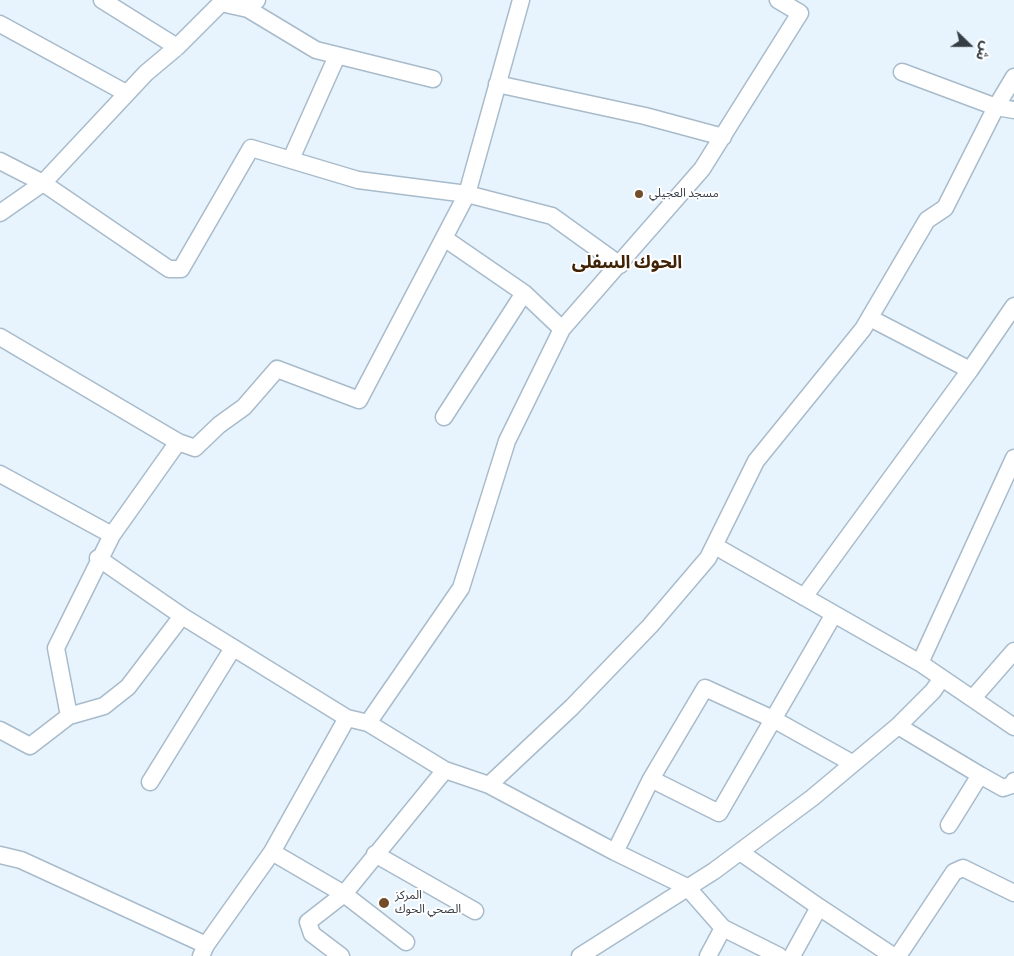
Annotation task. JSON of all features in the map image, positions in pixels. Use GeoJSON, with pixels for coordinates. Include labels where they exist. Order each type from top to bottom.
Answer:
{"type":"FeatureCollection","features":[{"type":"Feature","properties":{"kind":"street"},"geometry":{"type":"LineString","coordinates":[[102,0],[178,47]]}},
{"type":"Feature","properties":{"kind":"street"},"geometry":{"type":"LineString","coordinates":[[0,337],[178,442],[195,448],[219,425],[244,407],[278,369],[359,400],[467,194],[521,0]]}},
{"type":"Feature","properties":{"kind":"street"},"geometry":{"type":"LineString","coordinates":[[368,723],[461,588],[506,441],[562,329],[620,265],[702,169],[800,13],[778,0]]}},
{"type":"Feature","properties":{"kind":"street"},"geometry":{"type":"LineString","coordinates":[[0,214],[43,183],[146,72],[178,47],[221,3],[253,4],[316,50],[433,79]]}},
{"type":"Feature","properties":{"kind":"street"},"geometry":{"type":"LineString","coordinates":[[0,24],[126,93]]}},
{"type":"Feature","properties":{"kind":"street"},"geometry":{"type":"LineString","coordinates":[[291,159],[337,56]]}},
{"type":"Feature","properties":{"kind":"street"},"geometry":{"type":"LineString","coordinates":[[902,72],[996,107],[1014,110]]}},
{"type":"Feature","properties":{"kind":"street"},"geometry":{"type":"LineString","coordinates":[[489,785],[572,707],[650,626],[708,558],[756,462],[863,330],[928,220],[945,208],[996,107],[1014,77]]}},
{"type":"Feature","properties":{"kind":"street"},"geometry":{"type":"LineString","coordinates":[[497,84],[645,116],[722,137]]}},
{"type":"Feature","properties":{"kind":"street"},"geometry":{"type":"LineString","coordinates":[[0,161],[43,183],[169,269],[181,269],[251,148],[358,180],[467,194],[552,216],[620,265]]}},
{"type":"Feature","properties":{"kind":"street"},"geometry":{"type":"LineString","coordinates":[[444,238],[524,293],[562,329]]}},
{"type":"Feature","properties":{"kind":"street"},"geometry":{"type":"LineString","coordinates":[[444,417],[524,293]]}},
{"type":"Feature","properties":{"kind":"street"},"geometry":{"type":"LineString","coordinates":[[804,596],[970,370],[1014,306]]}},
{"type":"Feature","properties":{"kind":"street"},"geometry":{"type":"LineString","coordinates":[[870,318],[970,370]]}},
{"type":"Feature","properties":{"kind":"street"},"geometry":{"type":"LineString","coordinates":[[69,716],[56,648],[98,558],[112,535],[178,442]]}},
{"type":"Feature","properties":{"kind":"street"},"geometry":{"type":"LineString","coordinates":[[920,663],[1007,496],[1014,458]]}},
{"type":"Feature","properties":{"kind":"street"},"geometry":{"type":"LineString","coordinates":[[0,474],[112,535]]}},
{"type":"Feature","properties":{"kind":"street"},"geometry":{"type":"LineString","coordinates":[[715,546],[920,663],[1014,727]]}},
{"type":"Feature","properties":{"kind":"street"},"geometry":{"type":"LineString","coordinates":[[98,558],[182,616],[348,718],[368,723],[445,770],[489,785],[615,852],[687,887],[723,928],[779,956]]}},
{"type":"Feature","properties":{"kind":"street"},"geometry":{"type":"LineString","coordinates":[[651,779],[719,813],[834,614]]}},
{"type":"Feature","properties":{"kind":"street"},"geometry":{"type":"LineString","coordinates":[[0,730],[30,746],[69,716],[104,706],[128,687],[182,616]]}},
{"type":"Feature","properties":{"kind":"street"},"geometry":{"type":"LineString","coordinates":[[150,782],[233,648]]}},
{"type":"Feature","properties":{"kind":"street"},"geometry":{"type":"LineString","coordinates":[[973,698],[1014,651]]}},
{"type":"Feature","properties":{"kind":"street"},"geometry":{"type":"LineString","coordinates":[[580,956],[740,852],[812,798],[898,726],[933,691],[942,678]]}},
{"type":"Feature","properties":{"kind":"street"},"geometry":{"type":"LineString","coordinates":[[615,852],[651,779],[705,688],[773,719],[852,763]]}},
{"type":"Feature","properties":{"kind":"street"},"geometry":{"type":"LineString","coordinates":[[0,855],[21,860],[204,951],[272,852],[348,718]]}},
{"type":"Feature","properties":{"kind":"street"},"geometry":{"type":"LineString","coordinates":[[898,726],[1003,788],[1012,785],[1014,781]]}},
{"type":"Feature","properties":{"kind":"street"},"geometry":{"type":"LineString","coordinates":[[341,956],[312,934],[308,922],[344,894],[445,770]]}},
{"type":"Feature","properties":{"kind":"street"},"geometry":{"type":"LineString","coordinates":[[949,825],[980,775]]}},
{"type":"Feature","properties":{"kind":"street"},"geometry":{"type":"LineString","coordinates":[[272,852],[344,894],[406,942]]}},
{"type":"Feature","properties":{"kind":"street"},"geometry":{"type":"LineString","coordinates":[[740,852],[893,956]]}},
{"type":"Feature","properties":{"kind":"street"},"geometry":{"type":"LineString","coordinates":[[375,854],[475,911]]}},
{"type":"Feature","properties":{"kind":"street"},"geometry":{"type":"LineString","coordinates":[[898,956],[954,872],[963,868],[1014,893]]}},
{"type":"Feature","properties":{"kind":"street"},"geometry":{"type":"LineString","coordinates":[[792,956],[820,907]]}},
{"type":"Feature","properties":{"kind":"street"},"geometry":{"type":"LineString","coordinates":[[708,956],[723,928]]}},
{"type":"Feature","properties":{"kind":"place","name":"مسجد العجيلي"},"geometry":{"type":"Point","coordinates":[639,194]}},
{"type":"Feature","properties":{"kind":"place","name":"المركز الصحي الحوك"},"geometry":{"type":"Point","coordinates":[384,903]}},
{"type":"Feature","properties":{"kind":"district","name":"الحوك السفلى"},"geometry":{"type":"Point","coordinates":[627,264]}}]}
